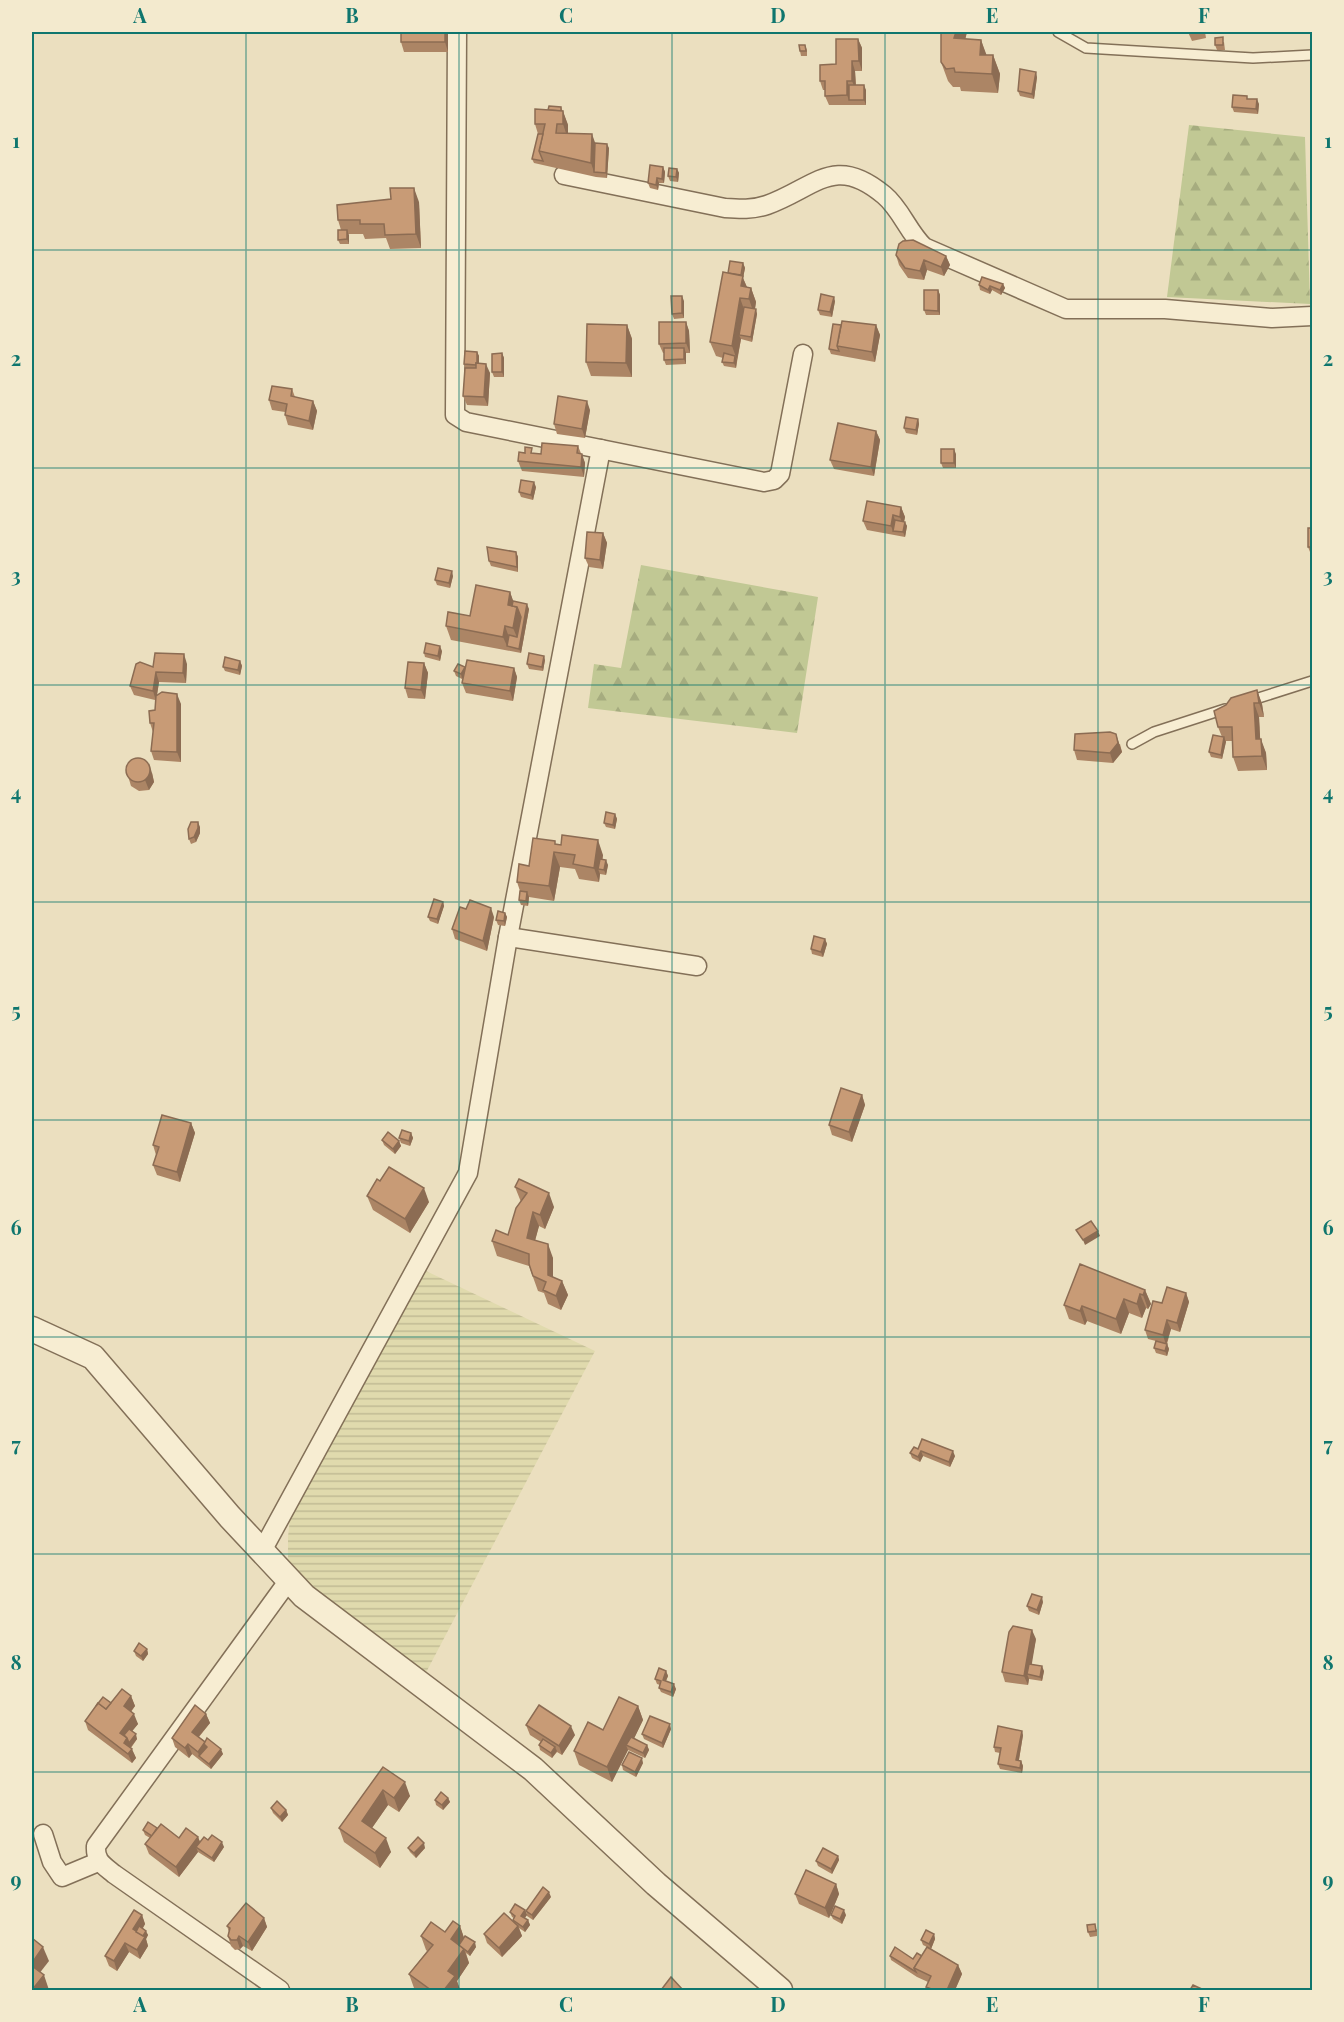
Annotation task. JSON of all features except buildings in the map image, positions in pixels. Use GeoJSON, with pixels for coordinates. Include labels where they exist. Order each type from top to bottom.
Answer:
{"type":"FeatureCollection","features":[{"type":"Feature","properties":{"kind":"street"},"geometry":{"type":"LineString","coordinates":[[457,32],[455,415],[466,422],[765,482],[774,480],[780,474],[803,354]]}},
{"type":"Feature","properties":{"kind":"street"},"geometry":{"type":"LineString","coordinates":[[564,175],[725,207],[752,209],[766,205],[825,176],[849,175],[861,179],[886,196],[914,238],[924,247],[1066,309],[1165,309],[1272,318],[1312,316]]}},
{"type":"Feature","properties":{"kind":"street"},"geometry":{"type":"LineString","coordinates":[[262,1551],[468,1173],[508,937],[601,449]]}},
{"type":"Feature","properties":{"kind":"street"},"geometry":{"type":"LineString","coordinates":[[508,937],[697,966]]}},
{"type":"Feature","properties":{"kind":"street"},"geometry":{"type":"LineString","coordinates":[[32,1329],[93,1357],[304,1596],[533,1769],[656,1884],[780,1990]]}},
{"type":"Feature","properties":{"kind":"street"},"geometry":{"type":"LineString","coordinates":[[267,1987],[98,1862],[96,1846],[289,1580]]}},
{"type":"Feature","properties":{"kind":"street"},"geometry":{"type":"LineString","coordinates":[[44,1834],[52,1862],[62,1877],[98,1862]]}},
{"type":"Feature","properties":{"kind":"lane"},"geometry":{"type":"LineString","coordinates":[[1058,32],[1086,48],[1253,58],[1312,55]]}},
{"type":"Feature","properties":{"kind":"lane"},"geometry":{"type":"LineString","coordinates":[[1132,744],[1155,732],[1312,681]]}},
{"type":"Feature","properties":{"kind":"shaded area"},"geometry":{"type":"Polygon","coordinates":[[[426,1271],[595,1351],[420,1684],[288,1564],[288,1537],[291,1508],[426,1271]]]}},
{"type":"Feature","properties":{"kind":"green space"},"geometry":{"type":"Polygon","coordinates":[[[1189,125],[1305,137],[1310,304],[1167,297],[1189,125]]]}},
{"type":"Feature","properties":{"kind":"green space"},"geometry":{"type":"Polygon","coordinates":[[[641,565],[818,597],[797,733],[588,708],[594,664],[621,668],[641,565]]]}}]}
